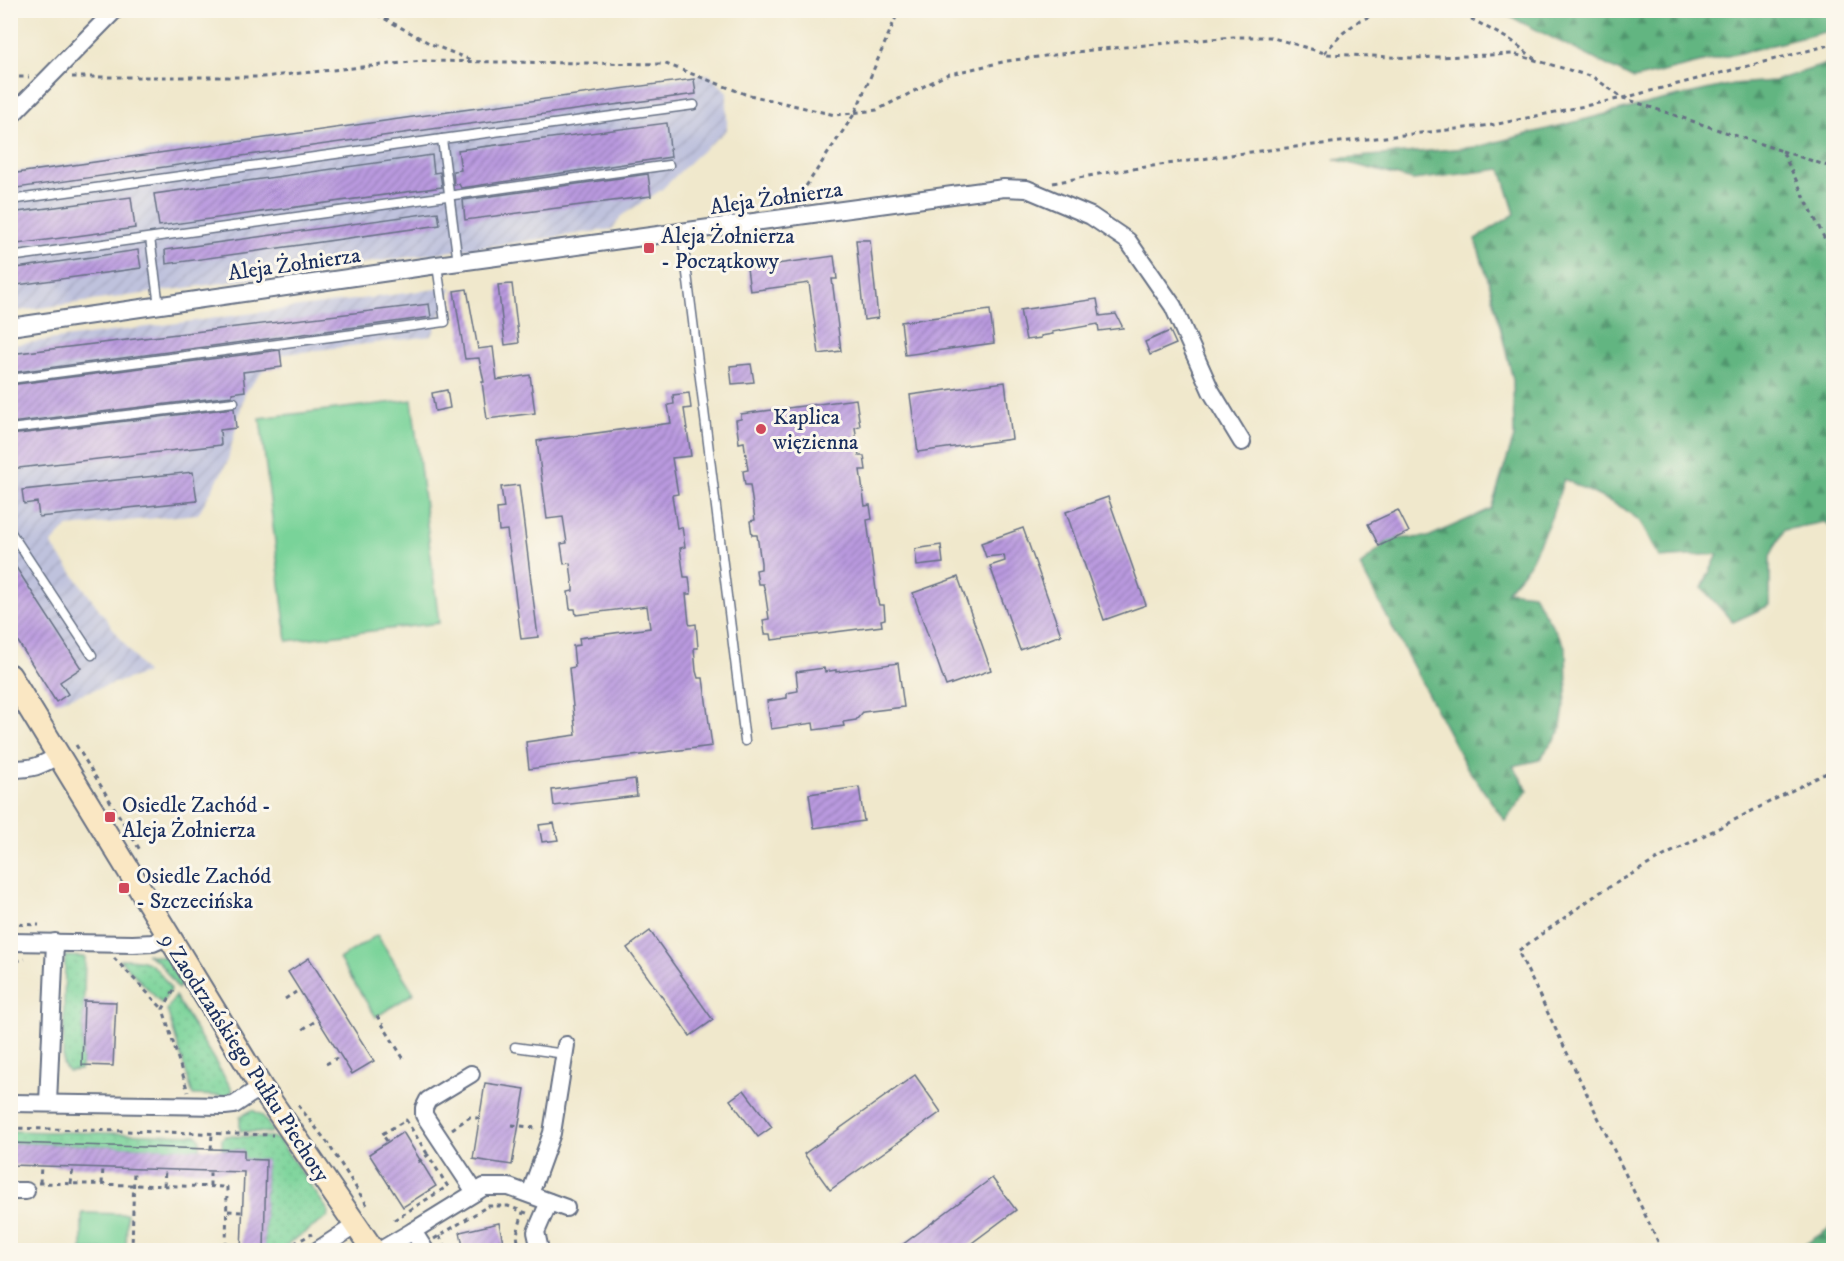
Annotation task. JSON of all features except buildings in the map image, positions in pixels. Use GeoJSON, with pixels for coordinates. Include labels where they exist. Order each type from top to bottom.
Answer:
{"type":"FeatureCollection","features":[{"type":"Feature","properties":{"kind":"street"},"geometry":{"type":"LineString","coordinates":[[10,117],[115,10]]}},
{"type":"Feature","properties":{"kind":"street","name":"Aleja Żołnierza"},"geometry":{"type":"LineString","coordinates":[[10,327],[1004,188],[1027,189],[1091,216],[1128,241],[1173,306],[1211,391],[1242,442]]}},
{"type":"Feature","properties":{"kind":"street","name":"9 Zaodrzańskiego Pułku Piechoty"},"geometry":{"type":"LineString","coordinates":[[11,679],[67,749],[169,936],[261,1087],[364,1219],[373,1251]]}},
{"type":"Feature","properties":{"kind":"street"},"geometry":{"type":"LineString","coordinates":[[10,769],[40,767],[67,749]]}},
{"type":"Feature","properties":{"kind":"street"},"geometry":{"type":"LineString","coordinates":[[10,942],[133,944],[153,943],[169,936]]}},
{"type":"Feature","properties":{"kind":"street"},"geometry":{"type":"LineString","coordinates":[[48,1103],[54,942]]}},
{"type":"Feature","properties":{"kind":"street"},"geometry":{"type":"LineString","coordinates":[[530,1194],[552,1133],[565,1050]]}},
{"type":"Feature","properties":{"kind":"street"},"geometry":{"type":"LineString","coordinates":[[471,1074],[428,1100],[425,1104],[424,1115],[475,1192]]}},
{"type":"Feature","properties":{"kind":"street"},"geometry":{"type":"LineString","coordinates":[[10,1103],[225,1106],[234,1105],[261,1087]]}},
{"type":"Feature","properties":{"kind":"street"},"geometry":{"type":"LineString","coordinates":[[381,1251],[484,1187],[509,1186],[566,1208]]}},
{"type":"Feature","properties":{"kind":"street"},"geometry":{"type":"LineString","coordinates":[[540,1251],[536,1233],[549,1202]]}},
{"type":"Feature","properties":{"kind":"street"},"geometry":{"type":"LineString","coordinates":[[318,1251],[364,1219]]}},
{"type":"Feature","properties":{"kind":"street"},"geometry":{"type":"LineString","coordinates":[[413,1231],[424,1248]]}},
{"type":"Feature","properties":{"kind":"lane"},"geometry":{"type":"LineString","coordinates":[[10,200],[694,105]]}},
{"type":"Feature","properties":{"kind":"lane"},"geometry":{"type":"LineString","coordinates":[[442,139],[458,263]]}},
{"type":"Feature","properties":{"kind":"lane"},"geometry":{"type":"LineString","coordinates":[[10,257],[669,165]]}},
{"type":"Feature","properties":{"kind":"lane"},"geometry":{"type":"LineString","coordinates":[[682,233],[745,741]]}},
{"type":"Feature","properties":{"kind":"lane"},"geometry":{"type":"LineString","coordinates":[[150,238],[159,306]]}},
{"type":"Feature","properties":{"kind":"lane"},"geometry":{"type":"LineString","coordinates":[[10,379],[445,322],[436,266]]}},
{"type":"Feature","properties":{"kind":"lane"},"geometry":{"type":"LineString","coordinates":[[10,429],[234,402]]}},
{"type":"Feature","properties":{"kind":"lane"},"geometry":{"type":"LineString","coordinates":[[10,531],[92,655]]}},
{"type":"Feature","properties":{"kind":"lane"},"geometry":{"type":"LineString","coordinates":[[515,1047],[565,1050]]}},
{"type":"Feature","properties":{"kind":"path"},"geometry":{"type":"LineString","coordinates":[[369,10],[431,44],[474,62]]}},
{"type":"Feature","properties":{"kind":"path"},"geometry":{"type":"LineString","coordinates":[[784,218],[855,112],[898,10]]}},
{"type":"Feature","properties":{"kind":"path"},"geometry":{"type":"LineString","coordinates":[[1324,53],[1343,33],[1360,20],[1389,10]]}},
{"type":"Feature","properties":{"kind":"path"},"geometry":{"type":"LineString","coordinates":[[1455,10],[1512,41],[1537,61]]}},
{"type":"Feature","properties":{"kind":"path"},"geometry":{"type":"LineString","coordinates":[[10,77],[262,77],[422,61],[666,64],[745,94],[835,115],[877,110],[946,75],[1007,61],[1092,50],[1233,37],[1270,36],[1324,53],[1413,58],[1514,54],[1593,76],[1623,98],[1833,168]]}},
{"type":"Feature","properties":{"kind":"path"},"geometry":{"type":"LineString","coordinates":[[1027,189],[1104,173],[1251,152],[1493,125],[1623,98],[1833,44]]}},
{"type":"Feature","properties":{"kind":"path"},"geometry":{"type":"LineString","coordinates":[[1782,151],[1833,258]]}},
{"type":"Feature","properties":{"kind":"path"},"geometry":{"type":"LineString","coordinates":[[67,749],[96,775],[143,855]]}},
{"type":"Feature","properties":{"kind":"path"},"geometry":{"type":"LineString","coordinates":[[1662,1251],[1518,951],[1599,893],[1656,860],[1833,769]]}},
{"type":"Feature","properties":{"kind":"path"},"geometry":{"type":"LineString","coordinates":[[112,956],[163,1009],[188,1089]]}},
{"type":"Feature","properties":{"kind":"path"},"geometry":{"type":"LineString","coordinates":[[163,1009],[174,990]]}},
{"type":"Feature","properties":{"kind":"path"},"geometry":{"type":"LineString","coordinates":[[285,999],[296,992]]}},
{"type":"Feature","properties":{"kind":"path"},"geometry":{"type":"LineString","coordinates":[[377,1016],[405,1061]]}},
{"type":"Feature","properties":{"kind":"path"},"geometry":{"type":"LineString","coordinates":[[303,1029],[314,1022]]}},
{"type":"Feature","properties":{"kind":"path"},"geometry":{"type":"LineString","coordinates":[[326,1064],[337,1058]]}},
{"type":"Feature","properties":{"kind":"path"},"geometry":{"type":"LineString","coordinates":[[297,1104],[327,1142],[364,1219]]}},
{"type":"Feature","properties":{"kind":"path"},"geometry":{"type":"LineString","coordinates":[[387,1141],[382,1134],[406,1120],[428,1155],[441,1141],[470,1118],[483,1119]]}},
{"type":"Feature","properties":{"kind":"path"},"geometry":{"type":"LineString","coordinates":[[512,1125],[552,1133]]}},
{"type":"Feature","properties":{"kind":"path"},"geometry":{"type":"LineString","coordinates":[[10,1128],[279,1134]]}},
{"type":"Feature","properties":{"kind":"path"},"geometry":{"type":"LineString","coordinates":[[211,1149],[212,1134]]}},
{"type":"Feature","properties":{"kind":"path"},"geometry":{"type":"LineString","coordinates":[[27,1187],[41,1166]]}},
{"type":"Feature","properties":{"kind":"path"},"geometry":{"type":"LineString","coordinates":[[71,1184],[73,1167]]}},
{"type":"Feature","properties":{"kind":"path"},"geometry":{"type":"LineString","coordinates":[[102,1184],[103,1168]]}},
{"type":"Feature","properties":{"kind":"path"},"geometry":{"type":"LineString","coordinates":[[132,1251],[134,1169]]}},
{"type":"Feature","properties":{"kind":"path"},"geometry":{"type":"LineString","coordinates":[[164,1186],[165,1170]]}},
{"type":"Feature","properties":{"kind":"path"},"geometry":{"type":"LineString","coordinates":[[210,1172],[210,1186]]}},
{"type":"Feature","properties":{"kind":"path"},"geometry":{"type":"LineString","coordinates":[[27,1187],[71,1184],[227,1187],[226,1251]]}},
{"type":"Feature","properties":{"kind":"path"},"geometry":{"type":"LineString","coordinates":[[394,1220],[448,1186]]}},
{"type":"Feature","properties":{"kind":"path"},"geometry":{"type":"LineString","coordinates":[[424,1248],[439,1236],[488,1206],[508,1206],[541,1219]]}},
{"type":"Feature","properties":{"kind":"path"},"geometry":{"type":"LineString","coordinates":[[519,1251],[518,1227],[523,1211]]}},
{"type":"Feature","properties":{"kind":"path"},"geometry":{"type":"LineString","coordinates":[[228,1212],[242,1212]]}},
{"type":"Feature","properties":{"kind":"path"},"geometry":{"type":"LineString","coordinates":[[439,1236],[448,1251]]}},
{"type":"Feature","properties":{"kind":"path"},"geometry":{"type":"LineString","coordinates":[[226,1245],[242,1246]]}},
{"type":"Feature","properties":{"kind":"shaded area"},"geometry":{"type":"Polygon","coordinates":[[[709,74],[727,92],[727,130],[661,190],[621,216],[613,229],[11,312],[11,172],[485,103],[709,74]]]}},
{"type":"Feature","properties":{"kind":"shaded area"},"geometry":{"type":"Polygon","coordinates":[[[452,287],[432,336],[277,355],[245,392],[227,463],[198,514],[67,527],[51,544],[146,673],[56,702],[11,630],[11,345],[452,287]]]}},
{"type":"Feature","properties":{"kind":"green space"},"geometry":{"type":"Polygon","coordinates":[[[1499,11],[1833,11],[1833,30],[1634,79],[1499,11]]]}},
{"type":"Feature","properties":{"kind":"green space"},"geometry":{"type":"Polygon","coordinates":[[[1833,62],[1833,528],[1824,522],[1784,530],[1770,556],[1770,605],[1733,622],[1702,588],[1718,554],[1660,558],[1640,521],[1623,508],[1564,479],[1551,518],[1529,565],[1507,591],[1533,594],[1566,648],[1567,690],[1560,732],[1539,760],[1513,766],[1528,790],[1505,821],[1466,766],[1360,566],[1390,539],[1428,537],[1491,509],[1514,437],[1513,380],[1490,285],[1475,239],[1515,214],[1501,169],[1413,180],[1334,159],[1477,147],[1733,84],[1774,81],[1833,62]]]}},
{"type":"Feature","properties":{"kind":"green space"},"geometry":{"type":"Polygon","coordinates":[[[412,400],[439,623],[287,641],[260,418],[412,400]]]}},
{"type":"Feature","properties":{"kind":"green space"},"geometry":{"type":"Polygon","coordinates":[[[377,935],[414,993],[376,1017],[339,959],[377,935]]]}},
{"type":"Feature","properties":{"kind":"green space"},"geometry":{"type":"Polygon","coordinates":[[[146,954],[169,958],[184,979],[178,989],[159,962],[146,954]]]}},
{"type":"Feature","properties":{"kind":"green space"},"geometry":{"type":"Polygon","coordinates":[[[65,956],[85,957],[82,1064],[80,1070],[68,1071],[63,1065],[65,956]]]}},
{"type":"Feature","properties":{"kind":"green space"},"geometry":{"type":"Polygon","coordinates":[[[120,960],[147,962],[156,969],[171,989],[162,1004],[120,960]]]}},
{"type":"Feature","properties":{"kind":"green space"},"geometry":{"type":"Polygon","coordinates":[[[175,996],[233,1091],[225,1096],[193,1095],[167,1010],[175,996]]]}},
{"type":"Feature","properties":{"kind":"green space"},"geometry":{"type":"Polygon","coordinates":[[[252,1110],[262,1115],[273,1131],[270,1133],[240,1131],[240,1117],[252,1110]]]}},
{"type":"Feature","properties":{"kind":"green space"},"geometry":{"type":"Polygon","coordinates":[[[11,1131],[197,1135],[200,1139],[200,1149],[11,1143],[11,1131]]]}},
{"type":"Feature","properties":{"kind":"green space"},"geometry":{"type":"Polygon","coordinates":[[[225,1136],[272,1137],[279,1140],[329,1212],[328,1217],[289,1243],[285,1250],[264,1250],[266,1160],[244,1159],[243,1150],[222,1149],[222,1139],[225,1136]]]}},
{"type":"Feature","properties":{"kind":"green space"},"geometry":{"type":"Polygon","coordinates":[[[82,1213],[127,1214],[126,1250],[82,1250],[82,1213]]]}},
{"type":"Feature","properties":{"kind":"green space"},"geometry":{"type":"Polygon","coordinates":[[[1833,1226],[1833,1250],[1797,1250],[1833,1226]]]}},
{"type":"Feature","properties":{"kind":"place","name":"Aleja Żołnierza - Początkowy"},"geometry":{"type":"Point","coordinates":[649,248]}},
{"type":"Feature","properties":{"kind":"place","name":"Kaplica więzienna"},"geometry":{"type":"Point","coordinates":[761,429]}},
{"type":"Feature","properties":{"kind":"place","name":"Osiedle Zachód - Aleja Żołnierza"},"geometry":{"type":"Point","coordinates":[110,817]}},
{"type":"Feature","properties":{"kind":"place","name":"Osiedle Zachód - Szczecińska"},"geometry":{"type":"Point","coordinates":[124,888]}}]}
